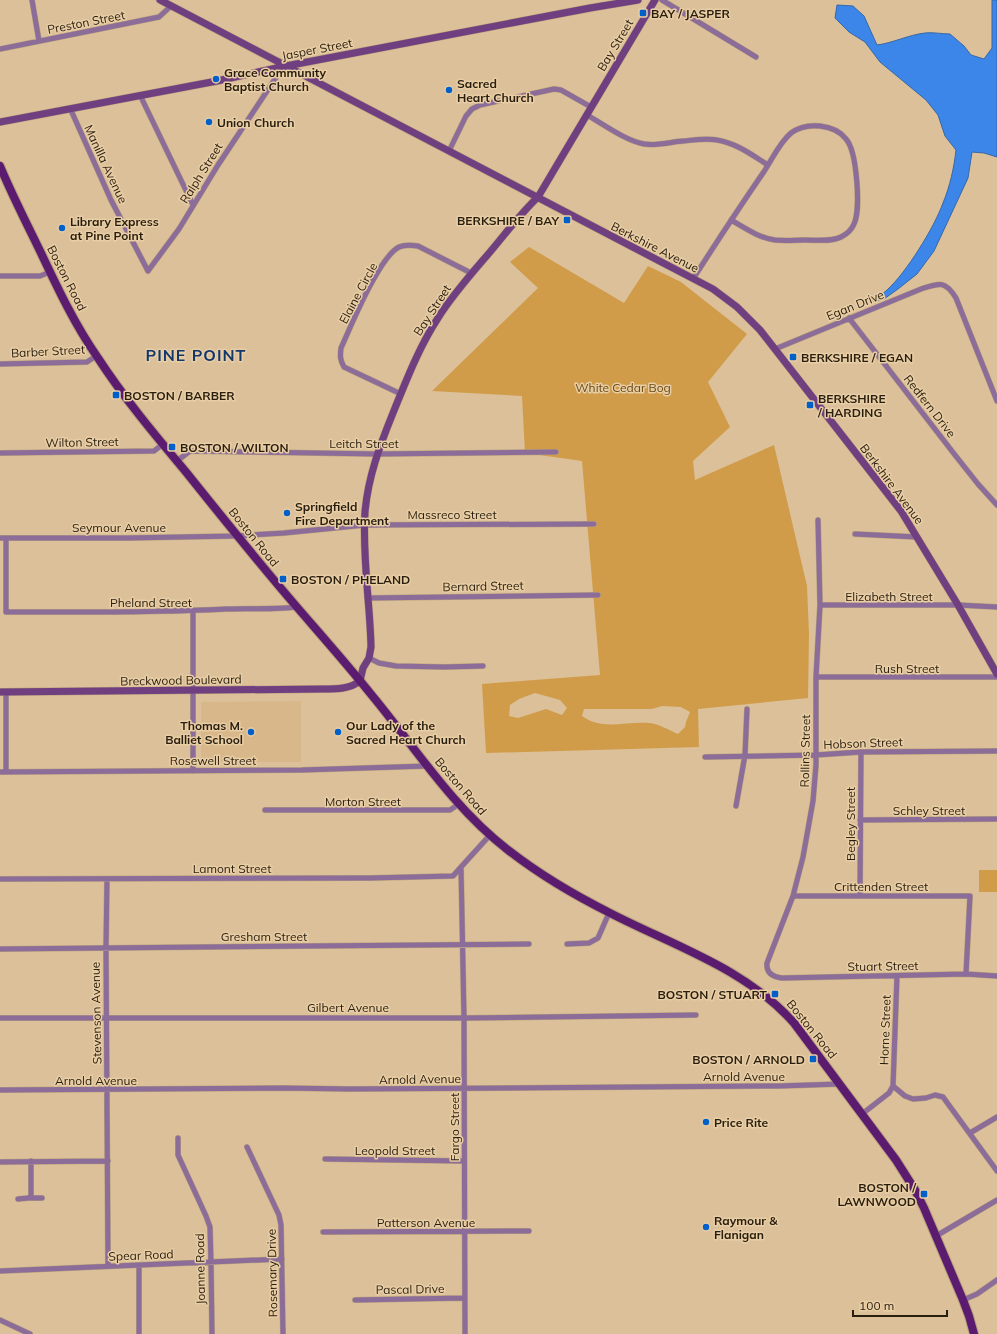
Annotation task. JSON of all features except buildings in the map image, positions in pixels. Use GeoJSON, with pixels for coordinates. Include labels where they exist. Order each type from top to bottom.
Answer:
{"type":"FeatureCollection","features":[{"type":"Feature","properties":{"kind":"main road","name":"Berkshire Avenue"},"geometry":{"type":"LineString","coordinates":[[160,0],[713,289],[737,307],[749,318],[775,349],[901,511],[918,537],[997,674]]}},
{"type":"Feature","properties":{"kind":"main road","name":"Jasper Street"},"geometry":{"type":"LineString","coordinates":[[0,122],[217,81],[286,66],[638,0]]}},
{"type":"Feature","properties":{"kind":"main road","name":"Bay Street"},"geometry":{"type":"LineString","coordinates":[[360,681],[363,668],[369,658],[370,653],[364,540],[368,492],[377,454],[401,394],[425,341],[438,318],[457,290],[524,210],[538,197],[655,0]]}},
{"type":"Feature","properties":{"kind":"main road","name":"Boston Road"},"geometry":{"type":"LineString","coordinates":[[0,166],[2,178],[67,306],[96,356],[130,404],[237,536],[360,681],[459,804],[490,835],[511,852],[554,882],[609,913],[725,968],[775,1003],[788,1017],[840,1084],[903,1170],[924,1208],[963,1300],[974,1334]]}},
{"type":"Feature","properties":{"kind":"main road","name":"Breckwood Boulevard"},"geometry":{"type":"LineString","coordinates":[[3,692],[342,688],[354,686],[360,681]]}},
{"type":"Feature","properties":{"kind":"street"},"geometry":{"type":"LineString","coordinates":[[32,0],[39,41]]}},
{"type":"Feature","properties":{"kind":"street"},"geometry":{"type":"LineString","coordinates":[[662,0],[756,57]]}},
{"type":"Feature","properties":{"kind":"street","name":"Preston Street"},"geometry":{"type":"LineString","coordinates":[[0,49],[159,18],[171,6]]}},
{"type":"Feature","properties":{"kind":"street","name":"Ralph Street"},"geometry":{"type":"LineString","coordinates":[[148,271],[179,228],[256,106],[286,66]]}},
{"type":"Feature","properties":{"kind":"street"},"geometry":{"type":"LineString","coordinates":[[448,151],[466,116],[472,109],[480,105],[554,90],[561,90],[591,107]]}},
{"type":"Feature","properties":{"kind":"street"},"geometry":{"type":"LineString","coordinates":[[140,95],[193,205]]}},
{"type":"Feature","properties":{"kind":"street","name":"Manilla Avenue"},"geometry":{"type":"LineString","coordinates":[[70,108],[111,200],[148,271]]}},
{"type":"Feature","properties":{"kind":"street"},"geometry":{"type":"LineString","coordinates":[[587,115],[628,139],[636,142],[651,145],[715,139],[741,148],[768,165]]}},
{"type":"Feature","properties":{"kind":"street"},"geometry":{"type":"LineString","coordinates":[[693,279],[731,220],[790,134],[799,129],[813,126],[823,126],[835,130],[843,135],[850,146],[855,164],[858,212],[851,230],[841,237],[830,240],[775,240],[757,235],[731,220]]}},
{"type":"Feature","properties":{"kind":"street","name":"Elaine Circle"},"geometry":{"type":"LineString","coordinates":[[401,394],[344,367],[340,362],[341,348],[365,295],[379,271],[393,252],[400,247],[409,245],[418,246],[472,273]]}},
{"type":"Feature","properties":{"kind":"street"},"geometry":{"type":"LineString","coordinates":[[0,276],[40,276],[50,272]]}},
{"type":"Feature","properties":{"kind":"street","name":"Egan Drive"},"geometry":{"type":"LineString","coordinates":[[775,349],[921,289],[935,284],[943,285],[950,288],[956,298],[997,401]]}},
{"type":"Feature","properties":{"kind":"street","name":"Redfern Drive"},"geometry":{"type":"LineString","coordinates":[[849,318],[973,478],[997,504]]}},
{"type":"Feature","properties":{"kind":"street","name":"Barber Street"},"geometry":{"type":"LineString","coordinates":[[0,364],[87,362],[96,356]]}},
{"type":"Feature","properties":{"kind":"street","name":"Wilton Street"},"geometry":{"type":"LineString","coordinates":[[0,453],[154,451],[163,444]]}},
{"type":"Feature","properties":{"kind":"street","name":"Leitch Street"},"geometry":{"type":"LineString","coordinates":[[176,461],[190,451],[377,454],[556,452]]}},
{"type":"Feature","properties":{"kind":"street","name":"Rollins Street"},"geometry":{"type":"LineString","coordinates":[[770,974],[766,967],[767,962],[793,896],[811,819],[816,781],[816,677],[820,605],[818,520]]}},
{"type":"Feature","properties":{"kind":"street","name":"Massreco Street"},"geometry":{"type":"LineString","coordinates":[[237,536],[365,526],[594,524]]}},
{"type":"Feature","properties":{"kind":"street"},"geometry":{"type":"LineString","coordinates":[[855,534],[918,537]]}},
{"type":"Feature","properties":{"kind":"street","name":"Seymour Avenue"},"geometry":{"type":"LineString","coordinates":[[3,538],[237,536]]}},
{"type":"Feature","properties":{"kind":"street","name":"Pheland Street"},"geometry":{"type":"LineString","coordinates":[[3,538],[6,612],[193,612],[228,609],[278,609],[297,607]]}},
{"type":"Feature","properties":{"kind":"street","name":"Bernard Street"},"geometry":{"type":"LineString","coordinates":[[368,598],[598,595]]}},
{"type":"Feature","properties":{"kind":"street","name":"Elizabeth Street"},"geometry":{"type":"LineString","coordinates":[[820,605],[958,605],[997,607]]}},
{"type":"Feature","properties":{"kind":"street"},"geometry":{"type":"LineString","coordinates":[[193,612],[193,771]]}},
{"type":"Feature","properties":{"kind":"street"},"geometry":{"type":"LineString","coordinates":[[369,658],[379,663],[396,666],[483,666]]}},
{"type":"Feature","properties":{"kind":"street","name":"Rush Street"},"geometry":{"type":"LineString","coordinates":[[816,677],[997,678]]}},
{"type":"Feature","properties":{"kind":"street"},"geometry":{"type":"LineString","coordinates":[[3,692],[6,772]]}},
{"type":"Feature","properties":{"kind":"street"},"geometry":{"type":"LineString","coordinates":[[736,806],[745,755],[747,709]]}},
{"type":"Feature","properties":{"kind":"street","name":"Hobson Street"},"geometry":{"type":"LineString","coordinates":[[705,757],[745,755],[816,755],[861,752],[997,750]]}},
{"type":"Feature","properties":{"kind":"street","name":"Begley Street"},"geometry":{"type":"LineString","coordinates":[[860,896],[861,752]]}},
{"type":"Feature","properties":{"kind":"street","name":"Rosewell Street"},"geometry":{"type":"LineString","coordinates":[[0,772],[308,770],[427,766]]}},
{"type":"Feature","properties":{"kind":"street","name":"Morton Street"},"geometry":{"type":"LineString","coordinates":[[265,810],[450,810],[459,804]]}},
{"type":"Feature","properties":{"kind":"street","name":"Schley Street"},"geometry":{"type":"LineString","coordinates":[[860,820],[997,819]]}},
{"type":"Feature","properties":{"kind":"street"},"geometry":{"type":"LineString","coordinates":[[461,868],[490,835]]}},
{"type":"Feature","properties":{"kind":"street","name":"Lamont Street"},"geometry":{"type":"LineString","coordinates":[[0,879],[370,878],[452,876],[461,868]]}},
{"type":"Feature","properties":{"kind":"street","name":"Fargo Street"},"geometry":{"type":"LineString","coordinates":[[461,868],[464,1018],[465,1334]]}},
{"type":"Feature","properties":{"kind":"street","name":"Stevenson Avenue"},"geometry":{"type":"LineString","coordinates":[[107,879],[108,1266]]}},
{"type":"Feature","properties":{"kind":"street","name":"Crittenden Street"},"geometry":{"type":"LineString","coordinates":[[793,896],[970,896],[966,974]]}},
{"type":"Feature","properties":{"kind":"street"},"geometry":{"type":"LineString","coordinates":[[567,944],[589,944],[598,938],[609,913]]}},
{"type":"Feature","properties":{"kind":"street","name":"Gresham Street"},"geometry":{"type":"LineString","coordinates":[[0,949],[529,944]]}},
{"type":"Feature","properties":{"kind":"street","name":"Stuart Street"},"geometry":{"type":"LineString","coordinates":[[770,974],[776,977],[799,978],[966,974],[997,976]]}},
{"type":"Feature","properties":{"kind":"street","name":"Horne Street"},"geometry":{"type":"LineString","coordinates":[[893,1086],[896,976]]}},
{"type":"Feature","properties":{"kind":"street","name":"Gilbert Avenue"},"geometry":{"type":"LineString","coordinates":[[0,1018],[464,1018],[696,1015]]}},
{"type":"Feature","properties":{"kind":"street","name":"Arnold Avenue"},"geometry":{"type":"LineString","coordinates":[[0,1090],[779,1086],[840,1084]]}},
{"type":"Feature","properties":{"kind":"street"},"geometry":{"type":"LineString","coordinates":[[862,1114],[889,1093],[893,1086],[905,1096],[913,1099],[926,1098],[935,1095],[943,1097],[997,1171]]}},
{"type":"Feature","properties":{"kind":"street"},"geometry":{"type":"LineString","coordinates":[[970,1133],[997,1117]]}},
{"type":"Feature","properties":{"kind":"street","name":"Joanne Road"},"geometry":{"type":"LineString","coordinates":[[178,1138],[178,1155],[210,1227],[212,1334]]}},
{"type":"Feature","properties":{"kind":"street","name":"Rosemary Drive"},"geometry":{"type":"LineString","coordinates":[[247,1147],[279,1215],[281,1225],[283,1334]]}},
{"type":"Feature","properties":{"kind":"street","name":"Leopold Street"},"geometry":{"type":"LineString","coordinates":[[325,1159],[464,1161]]}},
{"type":"Feature","properties":{"kind":"street"},"geometry":{"type":"LineString","coordinates":[[30,1198],[31,1161]]}},
{"type":"Feature","properties":{"kind":"street"},"geometry":{"type":"LineString","coordinates":[[0,1162],[108,1161]]}},
{"type":"Feature","properties":{"kind":"street"},"geometry":{"type":"LineString","coordinates":[[18,1199],[42,1198]]}},
{"type":"Feature","properties":{"kind":"street"},"geometry":{"type":"LineString","coordinates":[[936,1236],[997,1200]]}},
{"type":"Feature","properties":{"kind":"street","name":"Patterson Avenue"},"geometry":{"type":"LineString","coordinates":[[323,1232],[529,1231]]}},
{"type":"Feature","properties":{"kind":"street","name":"Spear Road"},"geometry":{"type":"LineString","coordinates":[[0,1271],[282,1259]]}},
{"type":"Feature","properties":{"kind":"street"},"geometry":{"type":"LineString","coordinates":[[139,1265],[139,1334]]}},
{"type":"Feature","properties":{"kind":"street"},"geometry":{"type":"LineString","coordinates":[[963,1300],[977,1294],[997,1280]]}},
{"type":"Feature","properties":{"kind":"street","name":"Pascal Drive"},"geometry":{"type":"LineString","coordinates":[[355,1300],[464,1298]]}},
{"type":"Feature","properties":{"kind":"street"},"geometry":{"type":"LineString","coordinates":[[0,1320],[30,1334]]}},
{"type":"Feature","properties":{"kind":"shaded area","name":"Thomas M. Balliet School"},"geometry":{"type":"Polygon","coordinates":[[[301,701],[301,762],[201,762],[201,702],[301,701]]]}},
{"type":"Feature","properties":{"kind":"green space","name":"White Cedar Bog"},"geometry":{"type":"Polygon","coordinates":[[[529,247],[624,303],[648,266],[681,282],[747,334],[708,382],[730,427],[693,461],[695,480],[774,445],[807,586],[809,634],[808,698],[698,709],[699,747],[486,753],[482,684],[600,675],[582,461],[525,453],[522,396],[432,391],[538,288],[510,262],[529,247]],[[535,693],[519,699],[510,705],[509,716],[518,718],[546,709],[562,715],[567,708],[560,700],[535,693]],[[662,706],[652,709],[584,709],[582,716],[590,721],[606,724],[649,723],[664,727],[678,734],[685,727],[690,712],[681,707],[662,706]]]}},
{"type":"Feature","properties":{"kind":"green space"},"geometry":{"type":"Polygon","coordinates":[[[979,870],[997,870],[997,892],[979,892],[979,870]]]}},
{"type":"Feature","properties":{"kind":"water"},"geometry":{"type":"Polygon","coordinates":[[[992,0],[997,0],[997,157],[984,153],[972,152],[968,178],[934,251],[917,274],[898,289],[884,299],[869,302],[887,290],[902,273],[911,262],[933,225],[948,190],[956,150],[945,136],[938,115],[926,100],[880,62],[865,42],[849,32],[835,18],[837,5],[853,6],[864,16],[877,45],[925,33],[950,34],[964,46],[971,55],[984,59],[992,48],[992,0]]]}},
{"type":"Feature","properties":{"kind":"place","name":"BAY / JASPER"},"geometry":{"type":"Point","coordinates":[643,13]}},
{"type":"Feature","properties":{"kind":"place","name":"Grace Community Baptist Church"},"geometry":{"type":"Point","coordinates":[216,79]}},
{"type":"Feature","properties":{"kind":"place","name":"Sacred Heart Church"},"geometry":{"type":"Point","coordinates":[449,90]}},
{"type":"Feature","properties":{"kind":"place","name":"Union Church"},"geometry":{"type":"Point","coordinates":[209,122]}},
{"type":"Feature","properties":{"kind":"place","name":"BERKSHIRE / BAY"},"geometry":{"type":"Point","coordinates":[567,220]}},
{"type":"Feature","properties":{"kind":"place","name":"Library Express at Pine Point"},"geometry":{"type":"Point","coordinates":[62,228]}},
{"type":"Feature","properties":{"kind":"place","name":"BERKSHIRE / EGAN"},"geometry":{"type":"Point","coordinates":[793,357]}},
{"type":"Feature","properties":{"kind":"place","name":"BOSTON / BARBER"},"geometry":{"type":"Point","coordinates":[116,395]}},
{"type":"Feature","properties":{"kind":"place","name":"BERKSHIRE / HARDING"},"geometry":{"type":"Point","coordinates":[810,405]}},
{"type":"Feature","properties":{"kind":"place","name":"BOSTON / WILTON"},"geometry":{"type":"Point","coordinates":[172,447]}},
{"type":"Feature","properties":{"kind":"place","name":"Springfield Fire Department"},"geometry":{"type":"Point","coordinates":[287,513]}},
{"type":"Feature","properties":{"kind":"place","name":"BOSTON / PHELAND"},"geometry":{"type":"Point","coordinates":[283,579]}},
{"type":"Feature","properties":{"kind":"place","name":"Thomas M. Balliet School"},"geometry":{"type":"Point","coordinates":[251,732]}},
{"type":"Feature","properties":{"kind":"place","name":"Our Lady of the Sacred Heart Church"},"geometry":{"type":"Point","coordinates":[338,732]}},
{"type":"Feature","properties":{"kind":"place","name":"BOSTON / STUART"},"geometry":{"type":"Point","coordinates":[775,994]}},
{"type":"Feature","properties":{"kind":"place","name":"BOSTON / ARNOLD"},"geometry":{"type":"Point","coordinates":[813,1059]}},
{"type":"Feature","properties":{"kind":"place","name":"Price Rite"},"geometry":{"type":"Point","coordinates":[706,1122]}},
{"type":"Feature","properties":{"kind":"place","name":"BOSTON / LAWNWOOD"},"geometry":{"type":"Point","coordinates":[924,1194]}},
{"type":"Feature","properties":{"kind":"place","name":"Raymour & Flanigan"},"geometry":{"type":"Point","coordinates":[706,1227]}},
{"type":"Feature","properties":{"kind":"district","name":"PINE POINT"},"geometry":{"type":"Point","coordinates":[196,355]}}]}
